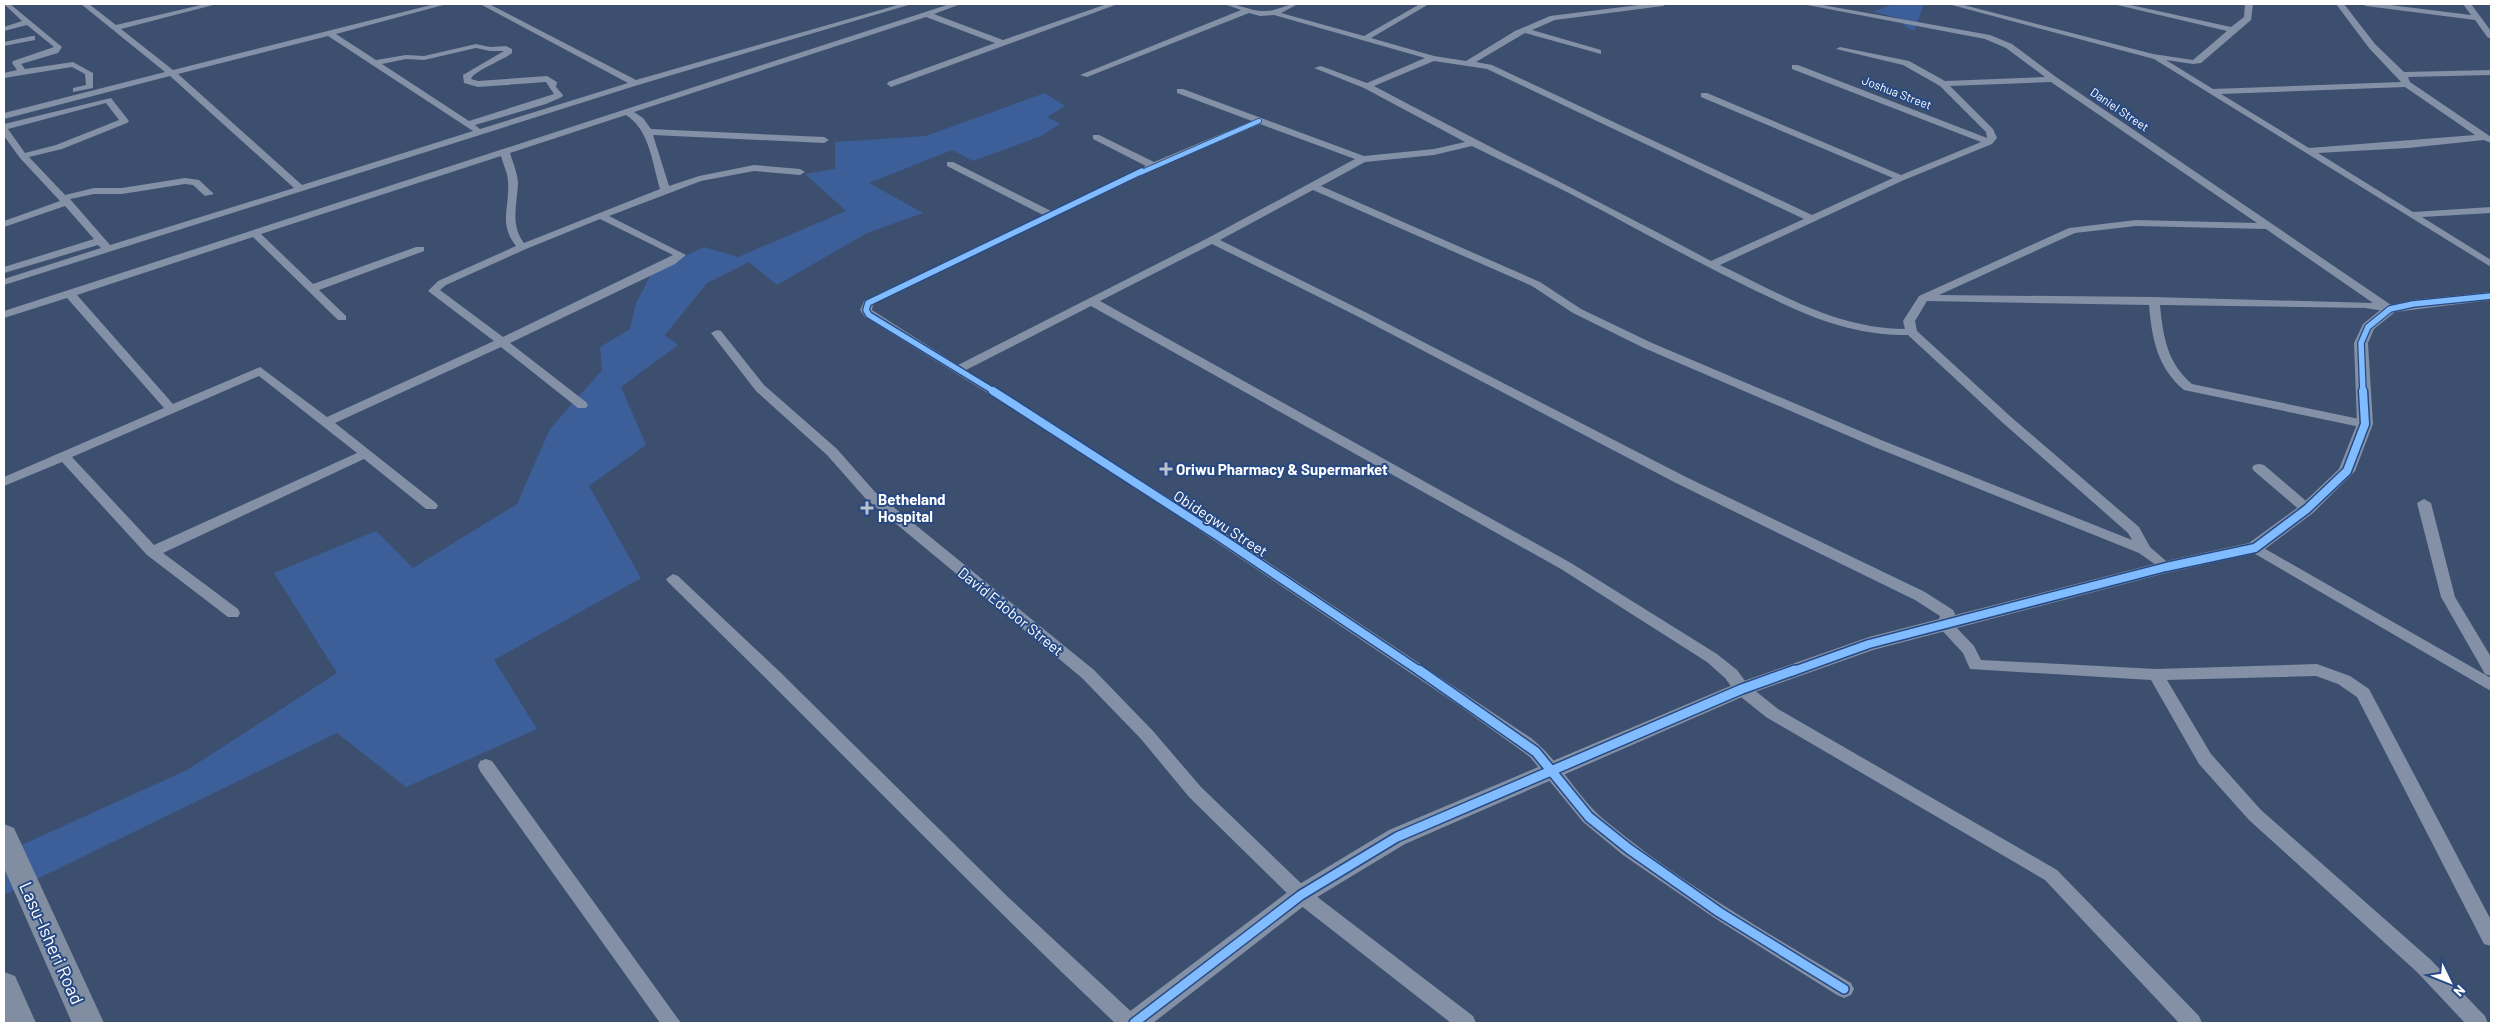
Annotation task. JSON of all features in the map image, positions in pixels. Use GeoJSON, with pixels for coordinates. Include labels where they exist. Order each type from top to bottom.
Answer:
{"type":"FeatureCollection","features":[{"type":"Feature","properties":{"kind":"main road","name":"Lasu-Isheri Road"},"geometry":{"type":"LineString","coordinates":[[4,836],[88,1023]]}},
{"type":"Feature","properties":{"kind":"main road"},"geometry":{"type":"LineString","coordinates":[[4,986],[20,1023]]}},
{"type":"Feature","properties":{"kind":"street"},"geometry":{"type":"LineString","coordinates":[[5,4],[58,47],[55,51],[16,63],[22,71]]}},
{"type":"Feature","properties":{"kind":"street"},"geometry":{"type":"LineString","coordinates":[[85,4],[170,72],[301,189]]}},
{"type":"Feature","properties":{"kind":"street"},"geometry":{"type":"LineString","coordinates":[[115,28],[213,4]]}},
{"type":"Feature","properties":{"kind":"street"},"geometry":{"type":"LineString","coordinates":[[4,116],[170,72],[444,4]]}},
{"type":"Feature","properties":{"kind":"street"},"geometry":{"type":"LineString","coordinates":[[484,4],[635,83]]}},
{"type":"Feature","properties":{"kind":"street"},"geometry":{"type":"LineString","coordinates":[[4,282],[635,83],[908,4]]}},
{"type":"Feature","properties":{"kind":"street"},"geometry":{"type":"LineString","coordinates":[[4,314],[957,4]]}},
{"type":"Feature","properties":{"kind":"street"},"geometry":{"type":"LineString","coordinates":[[891,84],[1114,4]]}},
{"type":"Feature","properties":{"kind":"street"},"geometry":{"type":"LineString","coordinates":[[1228,4],[1265,14],[1274,13],[1294,4]]}},
{"type":"Feature","properties":{"kind":"street"},"geometry":{"type":"LineString","coordinates":[[1364,39],[1425,4]]}},
{"type":"Feature","properties":{"kind":"street"},"geometry":{"type":"LineString","coordinates":[[1467,64],[1540,22],[1576,13],[1663,4]]}},
{"type":"Feature","properties":{"kind":"street","name":"Daniel Street"},"geometry":{"type":"LineString","coordinates":[[1806,4],[1987,37],[2009,46],[2053,79],[2390,308]]}},
{"type":"Feature","properties":{"kind":"street"},"geometry":{"type":"LineString","coordinates":[[1952,4],[2153,56],[2198,62],[2248,18],[2249,4]]}},
{"type":"Feature","properties":{"kind":"street"},"geometry":{"type":"LineString","coordinates":[[2117,4],[2233,30]]}},
{"type":"Feature","properties":{"kind":"street"},"geometry":{"type":"LineString","coordinates":[[2340,4],[2372,46],[2402,75],[2407,84],[2486,136]]}},
{"type":"Feature","properties":{"kind":"street"},"geometry":{"type":"LineString","coordinates":[[2366,4],[2477,18]]}},
{"type":"Feature","properties":{"kind":"street"},"geometry":{"type":"LineString","coordinates":[[2467,4],[2491,36]]}},
{"type":"Feature","properties":{"kind":"street"},"geometry":{"type":"LineString","coordinates":[[1084,76],[1249,10]]}},
{"type":"Feature","properties":{"kind":"street"},"geometry":{"type":"LineString","coordinates":[[1274,13],[1433,58],[1479,65],[1509,75],[1813,219]]}},
{"type":"Feature","properties":{"kind":"street"},"geometry":{"type":"LineString","coordinates":[[926,14],[1004,43]]}},
{"type":"Feature","properties":{"kind":"street"},"geometry":{"type":"LineString","coordinates":[[4,29],[29,22]]}},
{"type":"Feature","properties":{"kind":"street"},"geometry":{"type":"LineString","coordinates":[[1524,30],[1598,52]]}},
{"type":"Feature","properties":{"kind":"street"},"geometry":{"type":"LineString","coordinates":[[329,33],[480,132]]}},
{"type":"Feature","properties":{"kind":"street"},"geometry":{"type":"LineString","coordinates":[[4,44],[32,38]]}},
{"type":"Feature","properties":{"kind":"street"},"geometry":{"type":"LineString","coordinates":[[374,63],[406,57],[424,58],[476,46],[490,49],[506,48],[509,52],[497,62],[469,74],[466,77],[467,81],[478,84],[547,79],[553,82],[552,88],[559,95],[544,102],[468,124]]}},
{"type":"Feature","properties":{"kind":"street"},"geometry":{"type":"LineString","coordinates":[[1711,265],[1901,178],[1989,142],[1992,138],[1990,131],[1943,84],[1906,63],[1840,50]]}},
{"type":"Feature","properties":{"kind":"street"},"geometry":{"type":"LineString","coordinates":[[4,109],[90,86],[89,73],[55,51]]}},
{"type":"Feature","properties":{"kind":"street"},"geometry":{"type":"LineString","coordinates":[[2153,56],[2491,264]]}},
{"type":"Feature","properties":{"kind":"street"},"geometry":{"type":"LineString","coordinates":[[1367,86],[1433,58]]}},
{"type":"Feature","properties":{"kind":"street"},"geometry":{"type":"LineString","coordinates":[[4,76],[22,71],[26,73],[73,64]]}},
{"type":"Feature","properties":{"kind":"street","name":"Joshua Street"},"geometry":{"type":"LineString","coordinates":[[1795,67],[1989,142]]}},
{"type":"Feature","properties":{"kind":"street"},"geometry":{"type":"LineString","coordinates":[[1318,68],[1367,86],[1473,143],[1589,199],[1711,265],[1805,310],[1848,326],[1879,332],[1911,332]]}},
{"type":"Feature","properties":{"kind":"street"},"geometry":{"type":"LineString","coordinates":[[2402,75],[2491,72]]}},
{"type":"Feature","properties":{"kind":"street"},"geometry":{"type":"LineString","coordinates":[[1943,84],[2053,79]]}},
{"type":"Feature","properties":{"kind":"street"},"geometry":{"type":"LineString","coordinates":[[2211,92],[2407,84]]}},
{"type":"Feature","properties":{"kind":"street"},"geometry":{"type":"LineString","coordinates":[[1180,91],[1363,159]]}},
{"type":"Feature","properties":{"kind":"street"},"geometry":{"type":"LineString","coordinates":[[1704,95],[1901,178]]}},
{"type":"Feature","properties":{"kind":"street"},"geometry":{"type":"LineString","coordinates":[[23,156],[60,147],[124,121],[108,100],[4,128],[23,156],[65,200],[108,250]]}},
{"type":"Feature","properties":{"kind":"street"},"geometry":{"type":"LineString","coordinates":[[627,112],[640,120],[648,132],[665,190]]}},
{"type":"Feature","properties":{"kind":"street"},"geometry":{"type":"LineString","coordinates":[[950,164],[1050,214],[1154,166],[1259,121]]}},
{"type":"Feature","properties":{"kind":"street"},"geometry":{"type":"LineString","coordinates":[[648,132],[824,140]]}},
{"type":"Feature","properties":{"kind":"street"},"geometry":{"type":"LineString","coordinates":[[2308,151],[2408,145],[2486,136]]}},
{"type":"Feature","properties":{"kind":"street"},"geometry":{"type":"LineString","coordinates":[[1096,137],[1154,166]]}},
{"type":"Feature","properties":{"kind":"street"},"geometry":{"type":"LineString","coordinates":[[956,370],[1212,240],[1311,185],[1363,159],[1434,152],[1473,143]]}},
{"type":"Feature","properties":{"kind":"street"},"geometry":{"type":"LineString","coordinates":[[505,152],[512,182],[510,212],[512,234],[522,246]]}},
{"type":"Feature","properties":{"kind":"street"},"geometry":{"type":"LineString","coordinates":[[582,405],[434,291],[436,288],[442,283],[522,246],[665,190],[728,172],[754,168],[800,172]]}},
{"type":"Feature","properties":{"kind":"street"},"geometry":{"type":"LineString","coordinates":[[4,224],[65,200],[94,191],[122,191],[185,181],[196,182],[208,194]]}},
{"type":"Feature","properties":{"kind":"street"},"geometry":{"type":"LineString","coordinates":[[1311,185],[1536,284],[1566,305],[1637,340],[1818,420],[2144,550],[2166,567]]}},
{"type":"Feature","properties":{"kind":"street"},"geometry":{"type":"LineString","coordinates":[[2412,215],[2491,210]]}},
{"type":"Feature","properties":{"kind":"street","name":"Obidegwu Street"},"geometry":{"type":"LineString","coordinates":[[1050,214],[882,295],[868,303],[866,310],[869,315],[1029,413],[1361,630],[1530,746],[1554,770],[1570,795],[1598,826],[1694,896],[1844,989]]}},
{"type":"Feature","properties":{"kind":"street"},"geometry":{"type":"LineString","coordinates":[[326,422],[502,342],[671,262],[680,255],[601,216]]}},
{"type":"Feature","properties":{"kind":"street"},"geometry":{"type":"LineString","coordinates":[[2144,550],[2134,530],[2007,420],[1911,332],[1909,321],[1922,298],[2073,230],[2136,223],[2271,226]]}},
{"type":"Feature","properties":{"kind":"street"},"geometry":{"type":"LineString","coordinates":[[254,233],[342,318]]}},
{"type":"Feature","properties":{"kind":"street"},"geometry":{"type":"LineString","coordinates":[[1212,240],[1359,313],[1681,480],[1920,596],[1948,614],[1945,625]]}},
{"type":"Feature","properties":{"kind":"street"},"geometry":{"type":"LineString","coordinates":[[4,270],[99,241]]}},
{"type":"Feature","properties":{"kind":"street"},"geometry":{"type":"LineString","coordinates":[[310,289],[420,249]]}},
{"type":"Feature","properties":{"kind":"street"},"geometry":{"type":"LineString","coordinates":[[70,294],[172,410]]}},
{"type":"Feature","properties":{"kind":"street"},"geometry":{"type":"LineString","coordinates":[[1922,298],[2154,300],[2365,305],[2390,308],[2491,296]]}},
{"type":"Feature","properties":{"kind":"street"},"geometry":{"type":"LineString","coordinates":[[2154,300],[2157,332],[2167,367],[2172,374],[2188,387],[2365,424]]}},
{"type":"Feature","properties":{"kind":"street"},"geometry":{"type":"LineString","coordinates":[[1091,301],[1205,362],[1582,576],[1712,658],[1731,674],[1742,689],[1780,718],[2052,875],[2192,1023]]}},
{"type":"Feature","properties":{"kind":"street"},"geometry":{"type":"LineString","coordinates":[[1134,1023],[1301,895],[1397,837],[1742,689],[1869,644],[2166,567],[2255,548],[2307,509],[2347,471],[2365,424],[2361,343],[2368,327],[2390,308]]}},
{"type":"Feature","properties":{"kind":"street","name":"David Edobor Street"},"geometry":{"type":"LineString","coordinates":[[717,332],[760,388],[832,452],[870,495],[1088,674],[1147,735],[1195,792],[1301,895],[1466,1023]]}},
{"type":"Feature","properties":{"kind":"street"},"geometry":{"type":"LineString","coordinates":[[4,482],[65,458],[260,371],[431,506]]}},
{"type":"Feature","properties":{"kind":"street"},"geometry":{"type":"LineString","coordinates":[[152,552],[365,454]]}},
{"type":"Feature","properties":{"kind":"street"},"geometry":{"type":"LineString","coordinates":[[65,458],[152,552],[232,613]]}},
{"type":"Feature","properties":{"kind":"street"},"geometry":{"type":"LineString","coordinates":[[2259,468],[2307,509]]}},
{"type":"Feature","properties":{"kind":"street"},"geometry":{"type":"LineString","coordinates":[[2424,503],[2448,597],[2491,670]]}},
{"type":"Feature","properties":{"kind":"street"},"geometry":{"type":"LineString","coordinates":[[2255,548],[2491,685]]}},
{"type":"Feature","properties":{"kind":"street"},"geometry":{"type":"LineString","coordinates":[[674,579],[774,676],[1000,903],[1129,1023]]}},
{"type":"Feature","properties":{"kind":"street"},"geometry":{"type":"LineString","coordinates":[[1945,625],[1969,650],[1976,665],[2156,674],[2317,670],[2344,680],[2363,692],[2491,938]]}},
{"type":"Feature","properties":{"kind":"street"},"geometry":{"type":"LineString","coordinates":[[2156,674],[2205,759],[2255,814],[2424,966],[2478,1023]]}},
{"type":"Feature","properties":{"kind":"street"},"geometry":{"type":"LineString","coordinates":[[486,766],[671,1023]]}},
{"type":"Feature","properties":{"kind":"shaded area"},"geometry":{"type":"Polygon","coordinates":[[[1893,4],[1924,4],[1914,31],[1906,27],[1898,18],[1873,12],[1893,4]]]}},
{"type":"Feature","properties":{"kind":"shaded area"},"geometry":{"type":"Polygon","coordinates":[[[1045,93],[1065,106],[1047,117],[1060,124],[1041,136],[973,161],[952,150],[869,183],[923,213],[867,233],[777,285],[749,262],[707,283],[665,335],[678,345],[621,387],[646,445],[589,486],[641,578],[494,660],[537,729],[406,787],[337,733],[4,895],[4,853],[187,770],[337,673],[274,573],[376,531],[413,568],[517,504],[550,429],[602,370],[600,347],[630,329],[636,303],[653,271],[704,247],[738,257],[846,211],[805,174],[835,169],[835,142],[926,136],[1045,93]]]}},
{"type":"Feature","properties":{"kind":"cycle path"},"geometry":{"type":"LineString","coordinates":[[1259,121],[1154,166],[882,295],[868,303],[866,310],[869,315],[1032,415],[1218,536],[1525,743],[1546,762],[1580,807],[1600,827],[1659,871],[1719,912],[1844,989]]}},
{"type":"Feature","properties":{"kind":"cycle path"},"geometry":{"type":"LineString","coordinates":[[1134,1023],[1301,895],[1397,837],[1742,689],[1869,644],[2166,567],[2255,548],[2307,509],[2347,471],[2365,424],[2361,343],[2368,327],[2390,309],[2413,304],[2491,296]]}},
{"type":"Feature","properties":{"kind":"place","name":"Oriwu Pharmacy & Supermarket"},"geometry":{"type":"Point","coordinates":[1166,469]}},
{"type":"Feature","properties":{"kind":"place","name":"Betheland Hospital"},"geometry":{"type":"Point","coordinates":[867,508]}}]}
